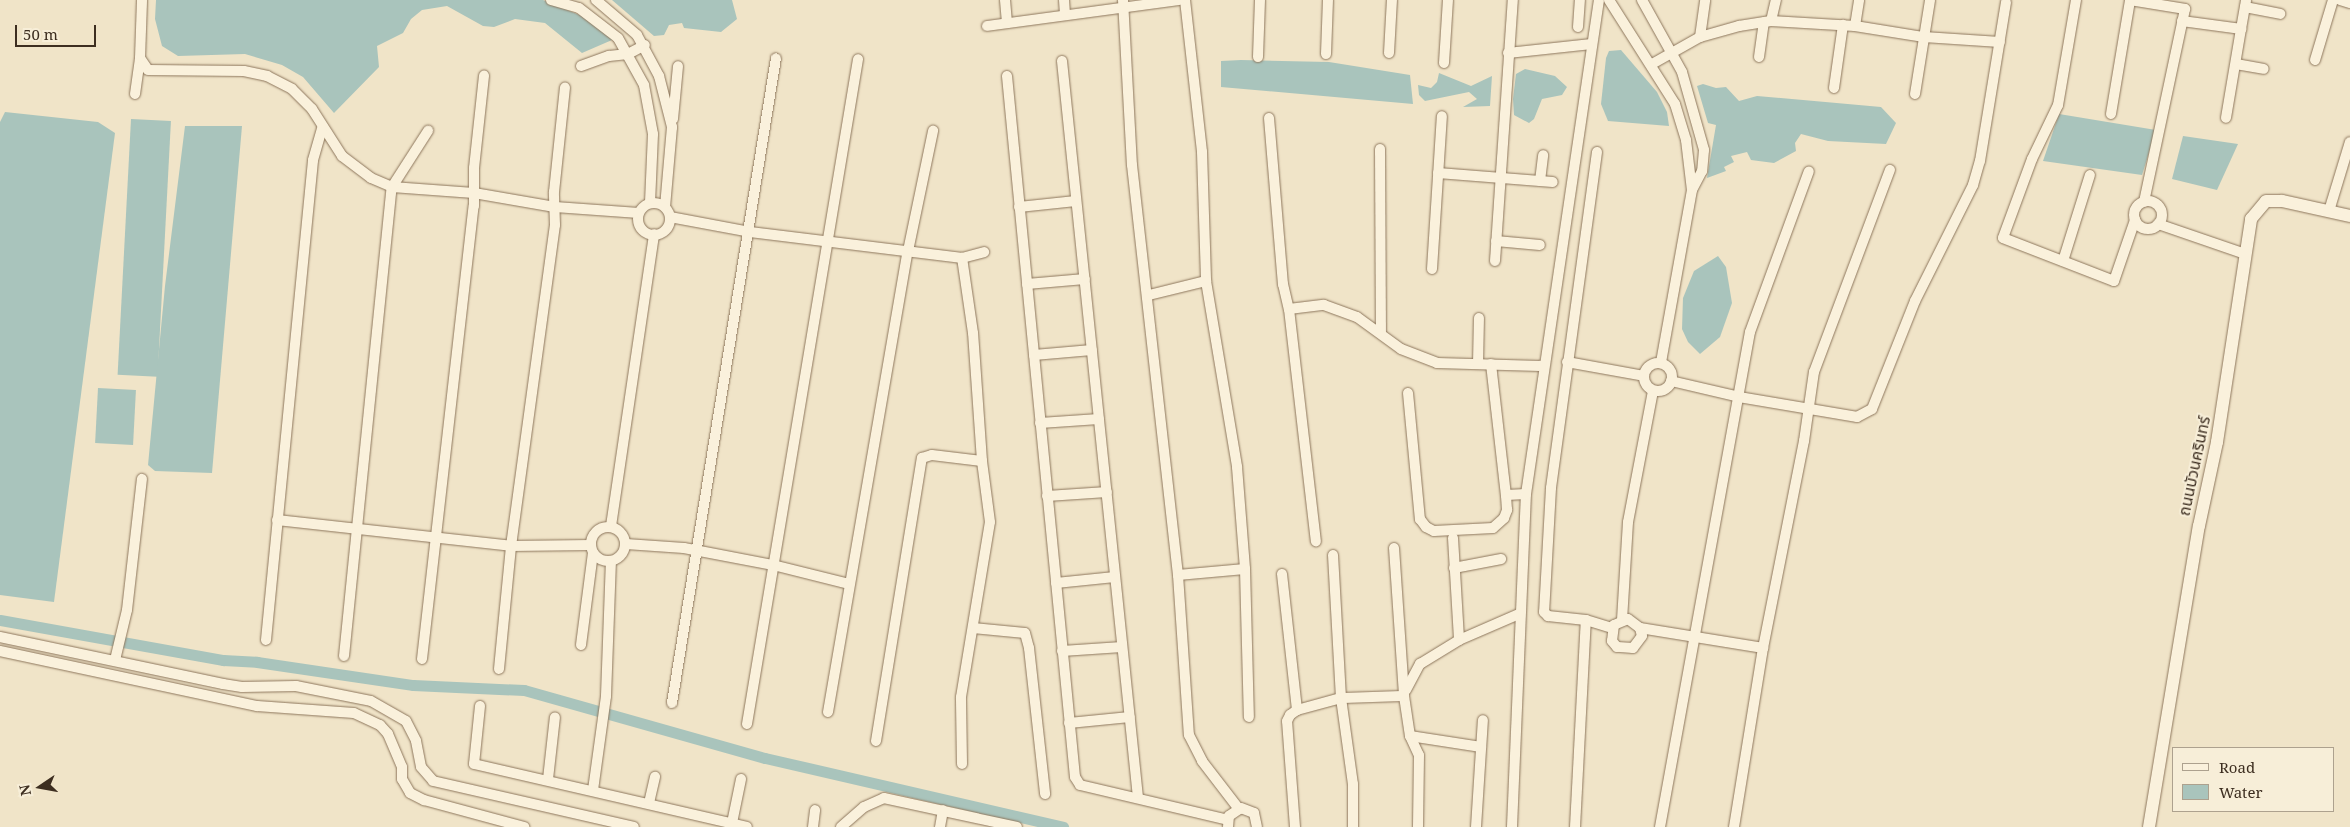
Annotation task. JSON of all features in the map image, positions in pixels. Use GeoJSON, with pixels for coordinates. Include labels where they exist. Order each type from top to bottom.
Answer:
{"type":"FeatureCollection","features":[{"type":"Feature","properties":{"kind":"street"},"geometry":{"type":"LineString","coordinates":[[135,94],[140,58],[142,0]]}},
{"type":"Feature","properties":{"kind":"street"},"geometry":{"type":"LineString","coordinates":[[140,58],[148,70],[244,70],[267,76],[292,89],[312,109],[342,156],[371,178],[392,187],[474,193],[555,207],[639,213],[650,203],[653,134],[644,85],[618,38],[590,15],[580,4],[550,0]]}},
{"type":"Feature","properties":{"kind":"street"},"geometry":{"type":"LineString","coordinates":[[590,15],[595,0],[645,45],[659,76],[672,127]]}},
{"type":"Feature","properties":{"kind":"street"},"geometry":{"type":"LineString","coordinates":[[1005,0],[1007,23]]}},
{"type":"Feature","properties":{"kind":"street"},"geometry":{"type":"LineString","coordinates":[[1064,0],[1065,16]]}},
{"type":"Feature","properties":{"kind":"street"},"geometry":{"type":"LineString","coordinates":[[987,26],[1065,16],[1123,4],[1179,0]]}},
{"type":"Feature","properties":{"kind":"street"},"geometry":{"type":"LineString","coordinates":[[1185,0],[1202,152],[1206,281],[1237,467],[1245,569],[1249,717]]}},
{"type":"Feature","properties":{"kind":"street"},"geometry":{"type":"LineString","coordinates":[[1258,57],[1260,0]]}},
{"type":"Feature","properties":{"kind":"street"},"geometry":{"type":"LineString","coordinates":[[1326,54],[1328,0]]}},
{"type":"Feature","properties":{"kind":"street"},"geometry":{"type":"LineString","coordinates":[[1389,53],[1392,0]]}},
{"type":"Feature","properties":{"kind":"street"},"geometry":{"type":"LineString","coordinates":[[1444,63],[1448,0]]}},
{"type":"Feature","properties":{"kind":"street"},"geometry":{"type":"LineString","coordinates":[[1495,260],[1513,0]]}},
{"type":"Feature","properties":{"kind":"street"},"geometry":{"type":"LineString","coordinates":[[1578,27],[1580,0]]}},
{"type":"Feature","properties":{"kind":"street"},"geometry":{"type":"LineString","coordinates":[[1512,827],[1526,494],[1599,0]]}},
{"type":"Feature","properties":{"kind":"street"},"geometry":{"type":"LineString","coordinates":[[1609,0],[1652,64],[1675,104],[1686,140],[1692,190],[1661,364]]}},
{"type":"Feature","properties":{"kind":"street"},"geometry":{"type":"LineString","coordinates":[[1642,0],[1682,72],[1704,150],[1702,171],[1692,190]]}},
{"type":"Feature","properties":{"kind":"street"},"geometry":{"type":"LineString","coordinates":[[1700,37],[1705,0]]}},
{"type":"Feature","properties":{"kind":"street"},"geometry":{"type":"LineString","coordinates":[[1759,57],[1776,0]]}},
{"type":"Feature","properties":{"kind":"street"},"geometry":{"type":"LineString","coordinates":[[1855,26],[1859,0]]}},
{"type":"Feature","properties":{"kind":"street"},"geometry":{"type":"LineString","coordinates":[[1915,94],[1930,0]]}},
{"type":"Feature","properties":{"kind":"street"},"geometry":{"type":"LineString","coordinates":[[2076,0],[2058,105],[2032,159],[2003,238],[2114,281],[2135,220],[2135,209],[2144,202],[2186,4],[2130,0],[2111,114]]}},
{"type":"Feature","properties":{"kind":"street"},"geometry":{"type":"LineString","coordinates":[[2315,60],[2334,0]]}},
{"type":"Feature","properties":{"kind":"street"},"geometry":{"type":"LineString","coordinates":[[2340,0],[2350,3]]}},
{"type":"Feature","properties":{"kind":"street"},"geometry":{"type":"LineString","coordinates":[[1671,381],[1739,397],[1857,416],[1872,409],[1915,301],[1972,185],[1980,161],[2006,2]]}},
{"type":"Feature","properties":{"kind":"street"},"geometry":{"type":"LineString","coordinates":[[2226,118],[2245,3],[2280,14]]}},
{"type":"Feature","properties":{"kind":"street"},"geometry":{"type":"LineString","coordinates":[[1123,4],[1132,165],[1149,295],[1178,575],[1189,735],[1202,761],[1239,809]]}},
{"type":"Feature","properties":{"kind":"street"},"geometry":{"type":"LineString","coordinates":[[2182,21],[2241,29]]}},
{"type":"Feature","properties":{"kind":"street"},"geometry":{"type":"LineString","coordinates":[[1652,64],[1700,37],[1768,22],[1855,26],[1924,37],[2000,42]]}},
{"type":"Feature","properties":{"kind":"street"},"geometry":{"type":"LineString","coordinates":[[1834,88],[1843,25]]}},
{"type":"Feature","properties":{"kind":"street"},"geometry":{"type":"LineString","coordinates":[[1508,53],[1592,44]]}},
{"type":"Feature","properties":{"kind":"street"},"geometry":{"type":"LineString","coordinates":[[581,66],[609,56],[628,54],[645,45]]}},
{"type":"Feature","properties":{"kind":"street"},"geometry":{"type":"LineString","coordinates":[[672,703],[750,232],[776,58]]}},
{"type":"Feature","properties":{"kind":"street"},"geometry":{"type":"LineString","coordinates":[[747,724],[858,59]]}},
{"type":"Feature","properties":{"kind":"street"},"geometry":{"type":"LineString","coordinates":[[1062,61],[1138,798]]}},
{"type":"Feature","properties":{"kind":"street"},"geometry":{"type":"LineString","coordinates":[[2236,64],[2264,69]]}},
{"type":"Feature","properties":{"kind":"street"},"geometry":{"type":"LineString","coordinates":[[639,213],[641,228],[654,234],[664,231],[670,217],[665,207],[678,66]]}},
{"type":"Feature","properties":{"kind":"street"},"geometry":{"type":"LineString","coordinates":[[422,660],[474,193],[484,76]]}},
{"type":"Feature","properties":{"kind":"street"},"geometry":{"type":"LineString","coordinates":[[644,85],[659,76]]}},
{"type":"Feature","properties":{"kind":"street"},"geometry":{"type":"LineString","coordinates":[[1007,76],[1069,723],[1077,782],[1228,823],[1239,809]]}},
{"type":"Feature","properties":{"kind":"street"},"geometry":{"type":"LineString","coordinates":[[499,669],[511,546],[555,207],[566,88]]}},
{"type":"Feature","properties":{"kind":"street"},"geometry":{"type":"LineString","coordinates":[[1432,269],[1442,116]]}},
{"type":"Feature","properties":{"kind":"street"},"geometry":{"type":"LineString","coordinates":[[1268,118],[1283,284],[1289,310],[1316,542]]}},
{"type":"Feature","properties":{"kind":"street"},"geometry":{"type":"LineString","coordinates":[[266,640],[313,160],[323,126]]}},
{"type":"Feature","properties":{"kind":"street"},"geometry":{"type":"LineString","coordinates":[[344,656],[392,187],[428,131]]}},
{"type":"Feature","properties":{"kind":"street"},"geometry":{"type":"LineString","coordinates":[[828,712],[908,251],[933,131]]}},
{"type":"Feature","properties":{"kind":"street"},"geometry":{"type":"LineString","coordinates":[[2329,211],[2350,142]]}},
{"type":"Feature","properties":{"kind":"street"},"geometry":{"type":"LineString","coordinates":[[1380,150],[1380,333]]}},
{"type":"Feature","properties":{"kind":"street"},"geometry":{"type":"LineString","coordinates":[[1597,152],[1551,488],[1544,612],[1548,616],[1586,620],[1613,628]]}},
{"type":"Feature","properties":{"kind":"street"},"geometry":{"type":"LineString","coordinates":[[1540,181],[1543,155]]}},
{"type":"Feature","properties":{"kind":"street"},"geometry":{"type":"LineString","coordinates":[[1734,827],[1763,648],[1804,441],[1808,408],[1820,348],[1890,170]]}},
{"type":"Feature","properties":{"kind":"street"},"geometry":{"type":"LineString","coordinates":[[1660,827],[1750,332],[1809,171]]}},
{"type":"Feature","properties":{"kind":"street"},"geometry":{"type":"LineString","coordinates":[[1438,173],[1553,182]]}},
{"type":"Feature","properties":{"kind":"street"},"geometry":{"type":"LineString","coordinates":[[2063,261],[2090,175]]}},
{"type":"Feature","properties":{"kind":"street"},"geometry":{"type":"LineString","coordinates":[[1019,207],[1076,201]]}},
{"type":"Feature","properties":{"kind":"street","name":"ถนนบัวนครินทร์"},"geometry":{"type":"LineString","coordinates":[[2148,827],[2199,526],[2224,403],[2251,219],[2266,201],[2350,216]]}},
{"type":"Feature","properties":{"kind":"street"},"geometry":{"type":"LineString","coordinates":[[2144,202],[2158,206],[2162,214],[2158,224]]}},
{"type":"Feature","properties":{"kind":"street"},"geometry":{"type":"LineString","coordinates":[[650,203],[665,207]]}},
{"type":"Feature","properties":{"kind":"street"},"geometry":{"type":"LineString","coordinates":[[670,217],[750,232],[962,258],[984,252]]}},
{"type":"Feature","properties":{"kind":"street"},"geometry":{"type":"LineString","coordinates":[[2135,220],[2147,229],[2158,224],[2245,254]]}},
{"type":"Feature","properties":{"kind":"street"},"geometry":{"type":"LineString","coordinates":[[611,526],[654,234]]}},
{"type":"Feature","properties":{"kind":"street"},"geometry":{"type":"LineString","coordinates":[[1496,241],[1540,245]]}},
{"type":"Feature","properties":{"kind":"street"},"geometry":{"type":"LineString","coordinates":[[962,258],[973,333],[982,461],[990,522],[961,697],[962,764]]}},
{"type":"Feature","properties":{"kind":"street"},"geometry":{"type":"LineString","coordinates":[[1027,284],[1085,279]]}},
{"type":"Feature","properties":{"kind":"street"},"geometry":{"type":"LineString","coordinates":[[1149,295],[1206,281]]}},
{"type":"Feature","properties":{"kind":"street"},"geometry":{"type":"LineString","coordinates":[[1289,310],[1324,305],[1356,317],[1401,349],[1437,363],[1544,366]]}},
{"type":"Feature","properties":{"kind":"street"},"geometry":{"type":"LineString","coordinates":[[1478,364],[1479,318]]}},
{"type":"Feature","properties":{"kind":"street"},"geometry":{"type":"LineString","coordinates":[[1034,355],[1092,350]]}},
{"type":"Feature","properties":{"kind":"street"},"geometry":{"type":"LineString","coordinates":[[1567,362],[1644,376]]}},
{"type":"Feature","properties":{"kind":"street"},"geometry":{"type":"LineString","coordinates":[[1408,393],[1420,519],[1426,527],[1434,531],[1493,528],[1504,518],[1507,510],[1491,364]]}},
{"type":"Feature","properties":{"kind":"street"},"geometry":{"type":"LineString","coordinates":[[1661,364],[1671,372],[1671,381],[1662,391],[1653,390],[1646,385],[1644,376],[1648,367],[1661,364]]}},
{"type":"Feature","properties":{"kind":"street"},"geometry":{"type":"LineString","coordinates":[[1622,620],[1635,622],[1640,628],[1639,643],[1625,650],[1612,641],[1613,628],[1622,620],[1628,522],[1653,390]]}},
{"type":"Feature","properties":{"kind":"street"},"geometry":{"type":"LineString","coordinates":[[1040,423],[1099,419]]}},
{"type":"Feature","properties":{"kind":"street"},"geometry":{"type":"LineString","coordinates":[[876,741],[922,458],[932,455],[982,461]]}},
{"type":"Feature","properties":{"kind":"street"},"geometry":{"type":"LineString","coordinates":[[116,655],[127,610],[142,480]]}},
{"type":"Feature","properties":{"kind":"street"},"geometry":{"type":"LineString","coordinates":[[1047,496],[1107,492]]}},
{"type":"Feature","properties":{"kind":"street"},"geometry":{"type":"LineString","coordinates":[[1506,495],[1526,494]]}},
{"type":"Feature","properties":{"kind":"street"},"geometry":{"type":"LineString","coordinates":[[277,520],[435,540],[511,546],[592,549]]}},
{"type":"Feature","properties":{"kind":"street"},"geometry":{"type":"LineString","coordinates":[[581,645],[592,549],[598,529],[611,526],[622,533],[626,544],[621,556],[611,562],[600,560],[592,549]]}},
{"type":"Feature","properties":{"kind":"street"},"geometry":{"type":"LineString","coordinates":[[1453,538],[1459,640]]}},
{"type":"Feature","properties":{"kind":"street"},"geometry":{"type":"LineString","coordinates":[[626,544],[697,551],[773,565],[849,584]]}},
{"type":"Feature","properties":{"kind":"street"},"geometry":{"type":"LineString","coordinates":[[1394,548],[1404,696],[1410,736],[1419,755],[1418,827]]}},
{"type":"Feature","properties":{"kind":"street"},"geometry":{"type":"LineString","coordinates":[[1333,555],[1341,698],[1353,784],[1353,827]]}},
{"type":"Feature","properties":{"kind":"street"},"geometry":{"type":"LineString","coordinates":[[1454,568],[1501,559]]}},
{"type":"Feature","properties":{"kind":"street"},"geometry":{"type":"LineString","coordinates":[[593,790],[606,696],[611,562]]}},
{"type":"Feature","properties":{"kind":"street"},"geometry":{"type":"LineString","coordinates":[[1178,575],[1245,569]]}},
{"type":"Feature","properties":{"kind":"street"},"geometry":{"type":"LineString","coordinates":[[1282,574],[1296,710]]}},
{"type":"Feature","properties":{"kind":"street"},"geometry":{"type":"LineString","coordinates":[[1056,583],[1115,577]]}},
{"type":"Feature","properties":{"kind":"street"},"geometry":{"type":"LineString","coordinates":[[1404,696],[1410,678],[1420,664],[1459,640],[1520,614]]}},
{"type":"Feature","properties":{"kind":"street"},"geometry":{"type":"LineString","coordinates":[[1575,827],[1586,620]]}},
{"type":"Feature","properties":{"kind":"street"},"geometry":{"type":"LineString","coordinates":[[973,628],[1025,633],[1029,648],[1045,794]]}},
{"type":"Feature","properties":{"kind":"street"},"geometry":{"type":"LineString","coordinates":[[1640,628],[1695,634],[1763,648]]}},
{"type":"Feature","properties":{"kind":"street"},"geometry":{"type":"LineString","coordinates":[[0,637],[116,655],[242,687],[296,686],[371,701],[406,721],[416,741],[421,767],[433,781],[634,827]]}},
{"type":"Feature","properties":{"kind":"street"},"geometry":{"type":"LineString","coordinates":[[1062,651],[1122,647]]}},
{"type":"Feature","properties":{"kind":"street"},"geometry":{"type":"LineString","coordinates":[[0,651],[257,706],[354,712],[380,725],[388,734],[402,767],[402,779],[410,793],[443,806],[524,827]]}},
{"type":"Feature","properties":{"kind":"street"},"geometry":{"type":"LineString","coordinates":[[1295,827],[1287,721],[1296,710],[1341,698],[1404,696]]}},
{"type":"Feature","properties":{"kind":"street"},"geometry":{"type":"LineString","coordinates":[[480,706],[474,764],[548,779],[747,827]]}},
{"type":"Feature","properties":{"kind":"street"},"geometry":{"type":"LineString","coordinates":[[548,779],[556,717]]}},
{"type":"Feature","properties":{"kind":"street"},"geometry":{"type":"LineString","coordinates":[[1069,723],[1130,717]]}},
{"type":"Feature","properties":{"kind":"street"},"geometry":{"type":"LineString","coordinates":[[1476,827],[1482,720]]}},
{"type":"Feature","properties":{"kind":"street"},"geometry":{"type":"LineString","coordinates":[[1410,736],[1481,747]]}},
{"type":"Feature","properties":{"kind":"street"},"geometry":{"type":"LineString","coordinates":[[649,803],[655,777]]}},
{"type":"Feature","properties":{"kind":"street"},"geometry":{"type":"LineString","coordinates":[[732,824],[741,779]]}},
{"type":"Feature","properties":{"kind":"street"},"geometry":{"type":"LineString","coordinates":[[841,827],[864,807],[884,798],[1017,827]]}},
{"type":"Feature","properties":{"kind":"street"},"geometry":{"type":"LineString","coordinates":[[1239,809],[1248,809],[1254,813],[1257,827]]}},
{"type":"Feature","properties":{"kind":"street"},"geometry":{"type":"LineString","coordinates":[[813,827],[815,810]]}},
{"type":"Feature","properties":{"kind":"street"},"geometry":{"type":"LineString","coordinates":[[940,827],[944,810]]}},
{"type":"Feature","properties":{"kind":"water"},"geometry":{"type":"Polygon","coordinates":[[[156,0],[543,0],[599,23],[612,40],[582,53],[545,23],[515,19],[494,27],[483,26],[447,6],[422,10],[411,19],[403,33],[377,46],[379,67],[334,113],[303,77],[282,65],[245,54],[178,56],[162,46],[155,19],[156,0]]]}},
{"type":"Feature","properties":{"kind":"water"},"geometry":{"type":"Polygon","coordinates":[[[612,0],[732,0],[737,19],[721,32],[684,28],[682,23],[669,25],[664,35],[654,36],[612,0]]]}},
{"type":"Feature","properties":{"kind":"water"},"geometry":{"type":"Polygon","coordinates":[[[1621,50],[1657,92],[1667,112],[1669,126],[1608,121],[1601,104],[1606,58],[1609,51],[1621,50]]]}},
{"type":"Feature","properties":{"kind":"water"},"geometry":{"type":"Polygon","coordinates":[[[1221,61],[1329,62],[1410,75],[1413,104],[1221,87],[1221,61]]]}},
{"type":"Feature","properties":{"kind":"water"},"geometry":{"type":"Polygon","coordinates":[[[1525,69],[1555,76],[1567,87],[1562,95],[1542,99],[1534,119],[1529,123],[1514,115],[1513,99],[1516,74],[1525,69]]]}},
{"type":"Feature","properties":{"kind":"water"},"geometry":{"type":"Polygon","coordinates":[[[1439,73],[1471,86],[1492,76],[1490,106],[1463,107],[1477,99],[1469,92],[1425,101],[1419,95],[1418,85],[1431,88],[1437,82],[1439,73]]]}},
{"type":"Feature","properties":{"kind":"water"},"geometry":{"type":"Polygon","coordinates":[[[1703,84],[1716,88],[1726,87],[1739,101],[1757,96],[1881,107],[1896,123],[1886,144],[1828,141],[1801,134],[1795,143],[1796,151],[1774,163],[1751,160],[1747,152],[1731,156],[1734,162],[1724,167],[1726,171],[1707,178],[1716,125],[1708,123],[1697,86],[1703,84]]]}},
{"type":"Feature","properties":{"kind":"water"},"geometry":{"type":"Polygon","coordinates":[[[5,112],[98,122],[115,133],[54,602],[0,595],[0,122],[5,112]]]}},
{"type":"Feature","properties":{"kind":"water"},"geometry":{"type":"Polygon","coordinates":[[[2059,114],[2156,130],[2142,175],[2043,161],[2059,114]]]}},
{"type":"Feature","properties":{"kind":"water"},"geometry":{"type":"Polygon","coordinates":[[[131,119],[171,121],[158,377],[118,375],[131,119]]]}},
{"type":"Feature","properties":{"kind":"water"},"geometry":{"type":"Polygon","coordinates":[[[185,126],[242,126],[212,473],[155,471],[148,465],[165,286],[185,126]]]}},
{"type":"Feature","properties":{"kind":"water"},"geometry":{"type":"Polygon","coordinates":[[[2183,136],[2238,144],[2217,190],[2172,179],[2183,136]]]}},
{"type":"Feature","properties":{"kind":"water"},"geometry":{"type":"Polygon","coordinates":[[[1718,256],[1726,267],[1732,303],[1720,337],[1700,354],[1688,342],[1682,329],[1683,298],[1694,271],[1718,256]]]}},
{"type":"Feature","properties":{"kind":"water"},"geometry":{"type":"Polygon","coordinates":[[[98,388],[136,390],[133,445],[95,443],[98,388]]]}},
{"type":"Feature","properties":{"kind":"waterway"},"geometry":{"type":"LineString","coordinates":[[0,620],[223,660],[257,662],[413,685],[524,690],[765,758],[1063,827]]}}]}
